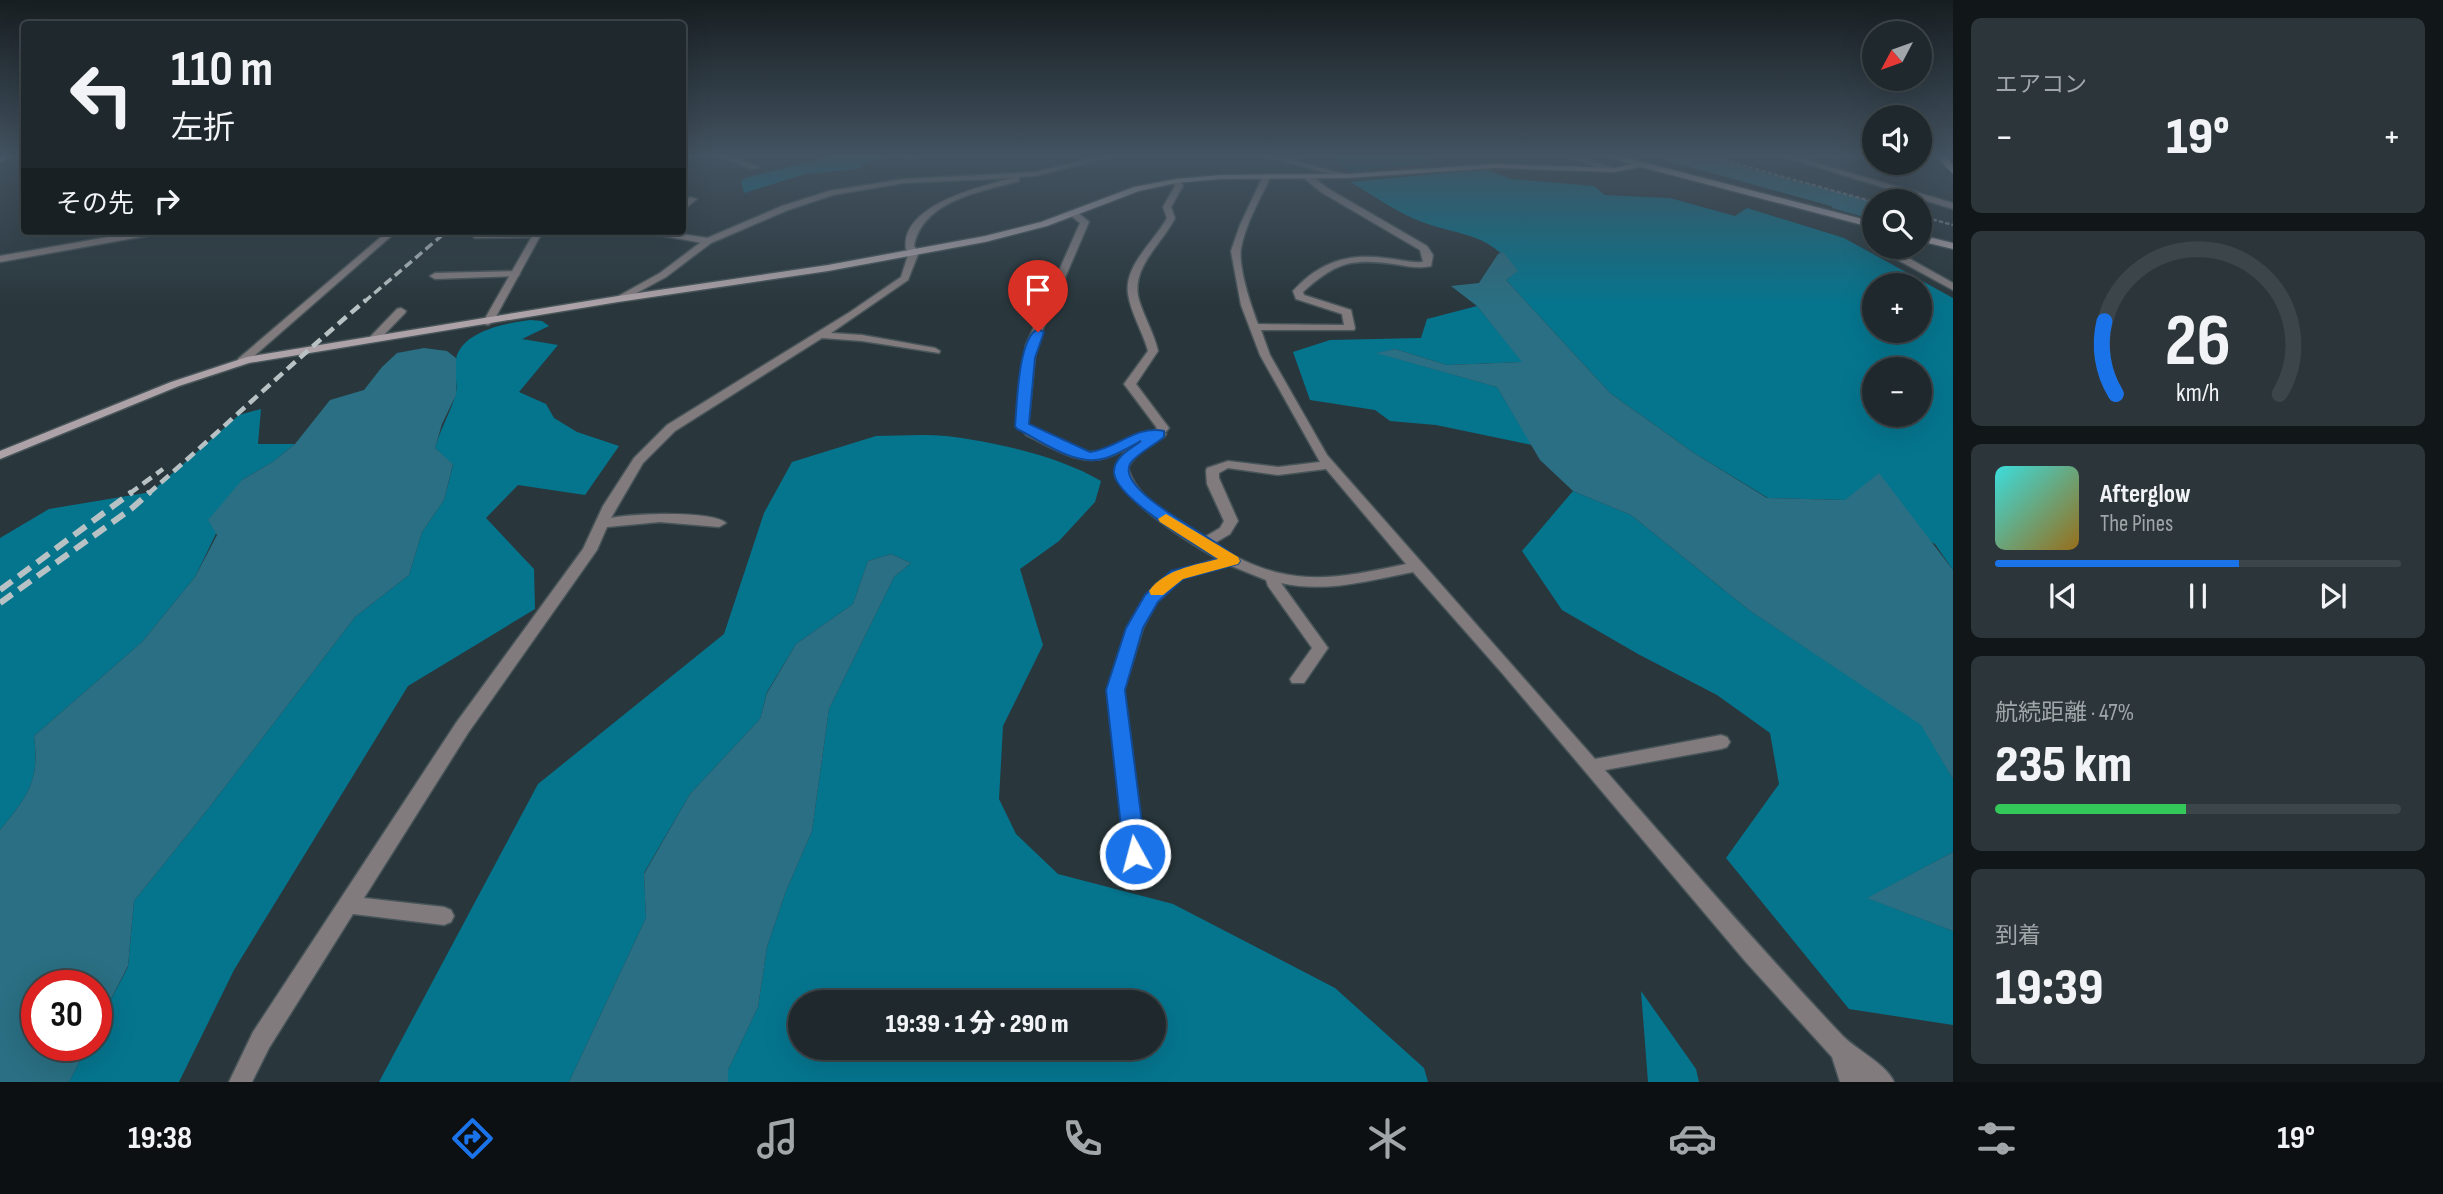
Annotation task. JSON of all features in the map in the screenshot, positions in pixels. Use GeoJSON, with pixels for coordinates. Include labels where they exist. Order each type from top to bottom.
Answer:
{"type":"FeatureCollection","features":[{"type":"Feature","properties":{"kind":"street"},"geometry":{"type":"LineString","coordinates":[[618,299],[663,275],[708,241],[794,205]]}},
{"type":"Feature","properties":{"kind":"street"},"geometry":{"type":"LineString","coordinates":[[914,252],[909,247],[913,230],[942,205]]}},
{"type":"Feature","properties":{"kind":"street"},"geometry":{"type":"LineString","coordinates":[[0,455],[175,384],[242,361],[618,299],[828,268],[1013,233],[1093,205]]}},
{"type":"Feature","properties":{"kind":"street"},"geometry":{"type":"LineString","coordinates":[[1168,205],[1171,218],[1132,284],[1133,297],[1153,351],[1130,384],[1163,428],[1160,434],[1124,461],[1121,472],[1125,482],[1163,517],[1248,569],[1303,583],[1338,583],[1416,568]]}},
{"type":"Feature","properties":{"kind":"street"},"geometry":{"type":"LineString","coordinates":[[1254,205],[1236,251],[1246,305],[1265,355],[1329,465],[1752,954],[1841,1051],[1883,1082]]}},
{"type":"Feature","properties":{"kind":"street"},"geometry":{"type":"LineString","coordinates":[[1254,327],[1350,328],[1347,312],[1300,297],[1298,292],[1331,263],[1355,258],[1414,265],[1428,264],[1429,255],[1424,248],[1351,205]]}},
{"type":"Feature","properties":{"kind":"street"},"geometry":{"type":"LineString","coordinates":[[1800,205],[1862,222]]}},
{"type":"Feature","properties":{"kind":"street"},"geometry":{"type":"LineString","coordinates":[[1073,213],[1085,222],[1031,345],[1022,426],[1076,453],[1090,456],[1101,455],[1145,434],[1160,434]]}},
{"type":"Feature","properties":{"kind":"street"},"geometry":{"type":"LineString","coordinates":[[0,259],[135,235]]}},
{"type":"Feature","properties":{"kind":"street"},"geometry":{"type":"LineString","coordinates":[[242,361],[388,235]]}},
{"type":"Feature","properties":{"kind":"street"},"geometry":{"type":"LineString","coordinates":[[488,322],[537,235]]}},
{"type":"Feature","properties":{"kind":"street"},"geometry":{"type":"LineString","coordinates":[[673,235],[708,241]]}},
{"type":"Feature","properties":{"kind":"street"},"geometry":{"type":"LineString","coordinates":[[1932,240],[1953,246]]}},
{"type":"Feature","properties":{"kind":"street"},"geometry":{"type":"LineString","coordinates":[[240,1082],[261,1040],[462,728],[590,550],[638,461],[671,428],[821,335],[905,278],[914,252]]}},
{"type":"Feature","properties":{"kind":"street"},"geometry":{"type":"LineString","coordinates":[[1903,259],[1953,287]]}},
{"type":"Feature","properties":{"kind":"street"},"geometry":{"type":"LineString","coordinates":[[435,276],[515,274]]}},
{"type":"Feature","properties":{"kind":"street"},"geometry":{"type":"LineString","coordinates":[[374,339],[401,311]]}},
{"type":"Feature","properties":{"kind":"street"},"geometry":{"type":"LineString","coordinates":[[821,335],[862,338],[935,351]]}},
{"type":"Feature","properties":{"kind":"street"},"geometry":{"type":"LineString","coordinates":[[1204,544],[1225,531],[1231,521],[1228,508],[1211,480],[1212,471],[1218,466],[1243,464],[1277,471],[1329,465]]}},
{"type":"Feature","properties":{"kind":"street"},"geometry":{"type":"LineString","coordinates":[[602,524],[624,519],[677,517],[719,523]]}},
{"type":"Feature","properties":{"kind":"street"},"geometry":{"type":"LineString","coordinates":[[1138,879],[1116,690],[1135,628],[1161,587],[1177,575],[1232,561]]}},
{"type":"Feature","properties":{"kind":"street"},"geometry":{"type":"LineString","coordinates":[[1274,576],[1273,583],[1320,648],[1298,679]]}},
{"type":"Feature","properties":{"kind":"street"},"geometry":{"type":"LineString","coordinates":[[1592,766],[1721,741]]}},
{"type":"Feature","properties":{"kind":"street"},"geometry":{"type":"LineString","coordinates":[[348,905],[444,916]]}},
{"type":"Feature","properties":{"kind":"street"},"geometry":{"type":"LineString","coordinates":[[1841,1051],[1851,1082]]}},
{"type":"Feature","properties":{"kind":"path"},"geometry":{"type":"LineString","coordinates":[[1932,219],[1953,225]]}},
{"type":"Feature","properties":{"kind":"shaded area"},"geometry":{"type":"Polygon","coordinates":[[[1388,205],[1697,205],[1735,216],[1747,208],[1844,238],[1862,248],[1862,259],[1882,259],[1908,273],[1862,273],[1862,343],[1932,343],[1932,286],[1953,298],[1953,570],[1935,544],[1845,500],[1768,498],[1694,453],[1610,393],[1506,280],[1517,271],[1496,249],[1485,242],[1413,218],[1388,205]]]}},
{"type":"Feature","properties":{"kind":"shaded area"},"geometry":{"type":"Polygon","coordinates":[[[1833,205],[1862,205],[1862,217],[1832,208],[1833,205]]]}},
{"type":"Feature","properties":{"kind":"shaded area"},"geometry":{"type":"Polygon","coordinates":[[[1503,252],[1518,271],[1506,280],[1610,393],[1694,453],[1767,498],[1845,500],[1879,473],[1953,570],[1953,779],[1921,725],[1749,610],[1631,515],[1573,491],[1540,460],[1497,387],[1376,353],[1395,349],[1447,365],[1522,362],[1477,306],[1451,286],[1479,283],[1498,254],[1503,252]]]}},
{"type":"Feature","properties":{"kind":"shaded area"},"geometry":{"type":"Polygon","coordinates":[[[1477,306],[1523,362],[1447,365],[1395,349],[1378,353],[1497,387],[1532,445],[1436,425],[1390,421],[1375,410],[1310,400],[1293,352],[1330,340],[1421,338],[1427,319],[1477,306]]]}},
{"type":"Feature","properties":{"kind":"shaded area"},"geometry":{"type":"Polygon","coordinates":[[[542,321],[549,326],[522,339],[558,345],[519,392],[546,404],[554,418],[577,432],[619,446],[585,495],[518,485],[486,518],[534,569],[535,609],[408,686],[234,970],[179,1082],[69,1082],[80,1061],[112,1061],[112,998],[128,967],[134,901],[355,617],[409,575],[422,532],[444,500],[453,465],[435,448],[455,397],[455,364],[460,349],[476,335],[510,323],[542,321]]]}},
{"type":"Feature","properties":{"kind":"shaded area"},"geometry":{"type":"Polygon","coordinates":[[[424,348],[447,351],[456,358],[456,395],[442,424],[435,448],[453,464],[444,500],[422,532],[409,575],[355,617],[134,901],[128,966],[112,997],[112,970],[21,970],[21,1061],[80,1061],[69,1082],[0,1082],[0,830],[30,787],[35,765],[34,736],[142,642],[195,577],[217,535],[208,520],[242,480],[274,461],[295,444],[330,400],[364,390],[397,353],[424,348]]]}},
{"type":"Feature","properties":{"kind":"shaded area"},"geometry":{"type":"Polygon","coordinates":[[[261,409],[258,444],[295,444],[274,461],[242,480],[195,577],[142,642],[34,736],[35,765],[30,787],[0,830],[0,538],[49,509],[151,492],[239,415],[261,409]]]}},
{"type":"Feature","properties":{"kind":"shaded area"},"geometry":{"type":"Polygon","coordinates":[[[937,435],[985,442],[1046,457],[1101,481],[1095,502],[1059,541],[1020,569],[1043,645],[1003,726],[999,799],[1016,834],[1058,874],[1173,904],[1335,988],[1424,1068],[1428,1082],[728,1082],[728,1070],[758,1007],[767,947],[786,891],[812,831],[829,709],[894,577],[911,563],[891,554],[868,561],[853,604],[796,644],[767,692],[760,719],[690,794],[644,873],[646,918],[569,1082],[379,1082],[538,784],[724,634],[764,513],[792,462],[876,436],[937,435]]]}},
{"type":"Feature","properties":{"kind":"shaded area"},"geometry":{"type":"Polygon","coordinates":[[[1573,491],[1631,515],[1749,610],[1922,725],[1953,779],[1953,852],[1868,898],[1953,931],[1953,1025],[1849,1009],[1726,858],[1779,784],[1770,733],[1717,695],[1562,610],[1522,551],[1573,491]]]}},
{"type":"Feature","properties":{"kind":"shaded area"},"geometry":{"type":"Polygon","coordinates":[[[891,554],[911,563],[894,577],[829,709],[812,831],[786,891],[767,947],[758,1007],[728,1070],[728,1082],[569,1082],[646,918],[644,874],[690,794],[760,719],[767,693],[796,644],[853,604],[868,561],[891,554]]]}},
{"type":"Feature","properties":{"kind":"shaded area"},"geometry":{"type":"Polygon","coordinates":[[[1953,852],[1953,931],[1867,898],[1953,852]]]}},
{"type":"Feature","properties":{"kind":"shaded area"},"geometry":{"type":"Polygon","coordinates":[[[1641,991],[1696,1069],[1699,1082],[1648,1082],[1641,991]]]}},
{"type":"Feature","properties":{"kind":"waterway"},"geometry":{"type":"LineString","coordinates":[[1858,205],[1862,207]]}},
{"type":"Feature","properties":{"kind":"railway"},"geometry":{"type":"LineString","coordinates":[[364,302],[442,235]]}},
{"type":"Feature","properties":{"kind":"railway"},"geometry":{"type":"LineString","coordinates":[[148,494],[366,300]]}},
{"type":"Feature","properties":{"kind":"railway"},"geometry":{"type":"LineString","coordinates":[[129,494],[163,469]]}},
{"type":"Feature","properties":{"kind":"railway"},"geometry":{"type":"LineString","coordinates":[[0,590],[132,492]]}},
{"type":"Feature","properties":{"kind":"railway"},"geometry":{"type":"LineString","coordinates":[[0,603],[131,509],[150,492]]}},
{"type":"Feature","properties":{"kind":"slow traffic"},"geometry":{"type":"LineString","coordinates":[[1157,591],[1177,575],[1232,561],[1166,519]]}},
{"type":"Feature","properties":{"kind":"route"},"geometry":{"type":"LineString","coordinates":[[1038,332],[1028,358],[1022,426],[1076,453],[1090,456],[1101,455],[1145,434],[1160,434],[1124,461],[1121,472],[1125,482],[1163,517],[1232,561],[1177,575],[1151,599],[1135,628],[1116,690],[1116,706],[1135,854]]}}]}
